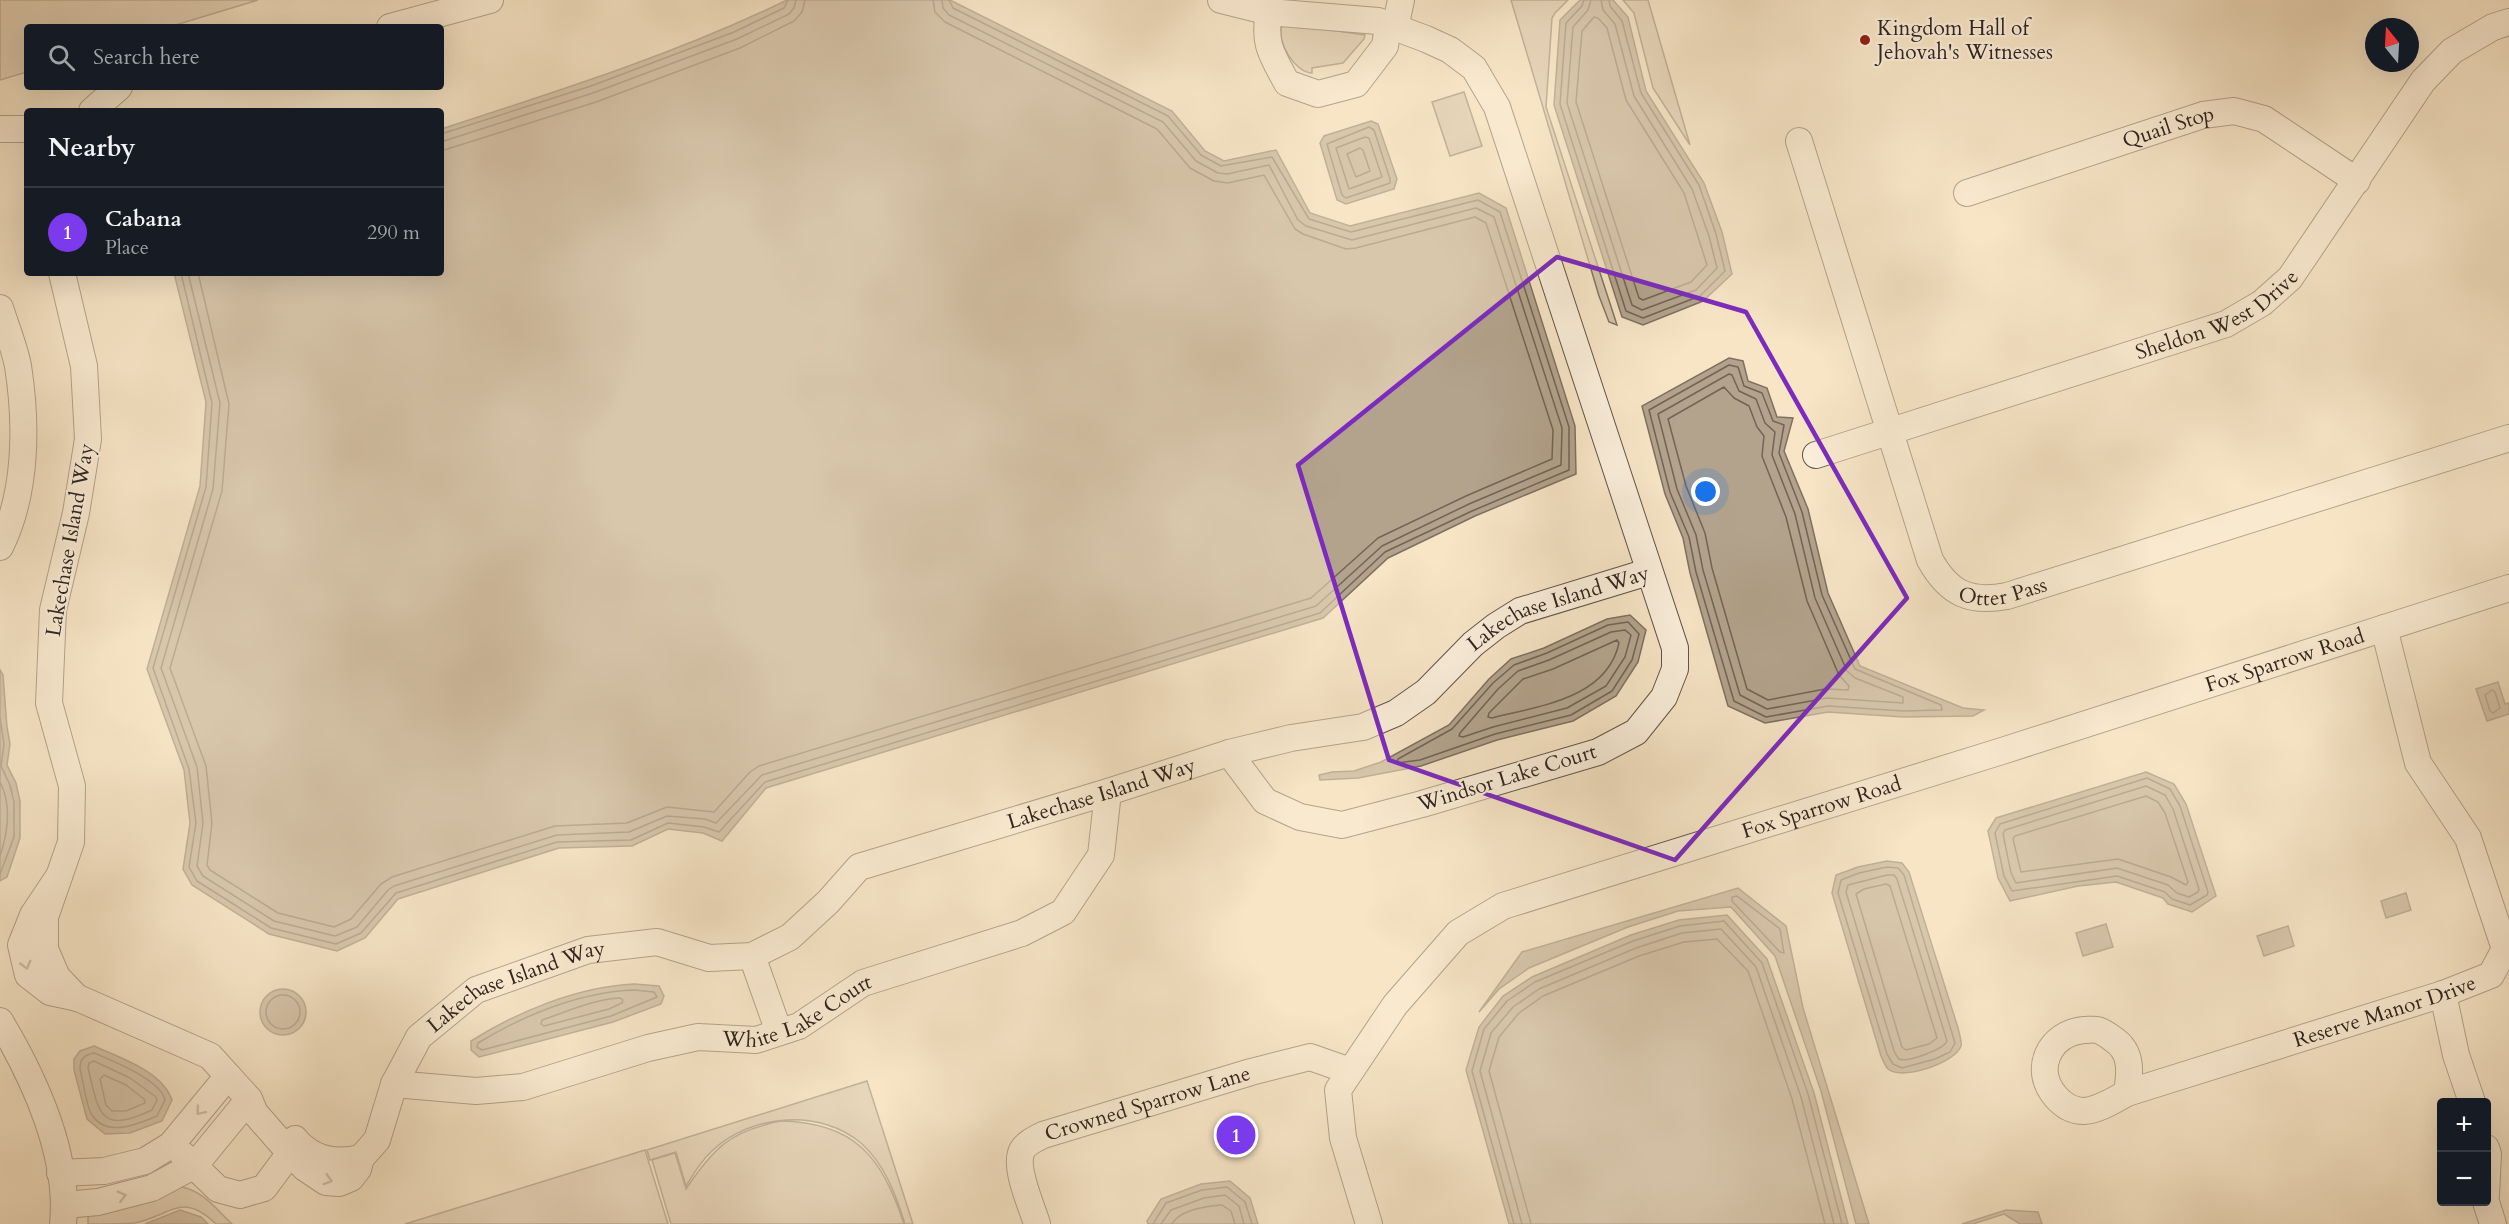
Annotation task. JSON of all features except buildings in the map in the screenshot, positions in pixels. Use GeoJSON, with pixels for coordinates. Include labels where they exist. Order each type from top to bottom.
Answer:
{"type":"FeatureCollection","features":[{"type":"Feature","properties":{"kind":"street"},"geometry":{"type":"LineString","coordinates":[[401,24],[490,0]]}},
{"type":"Feature","properties":{"kind":"street","name":"Lakechase Island Way"},"geometry":{"type":"LineString","coordinates":[[63,276],[84,366],[88,440],[76,513],[53,610],[49,703],[72,786],[71,842],[45,917],[45,949],[57,977],[78,998],[210,1056],[249,1099],[255,1113],[296,1150],[305,1168],[326,1182],[339,1183],[351,1178],[358,1169],[361,1158],[377,1140],[394,1084],[419,1037],[476,990],[588,951],[645,943],[657,942],[709,958],[752,956],[790,937],[828,902],[860,867],[1229,753],[1292,738],[1363,727],[1396,713],[1426,692],[1473,644],[1520,611],[1648,572],[1497,107],[1474,68],[1450,50],[1386,19],[1269,12],[1221,0]]}},
{"type":"Feature","properties":{"kind":"street"},"geometry":{"type":"LineString","coordinates":[[1269,12],[1265,32],[1270,50],[1287,83],[1318,94],[1356,84],[1386,46],[1386,19],[1401,0]]}},
{"type":"Feature","properties":{"kind":"street","name":"Sheldon West Drive"},"geometry":{"type":"LineString","coordinates":[[1816,455],[2226,324],[2262,303],[2290,278],[2423,81],[2452,51],[2493,27],[2509,22]]}},
{"type":"Feature","properties":{"kind":"street"},"geometry":{"type":"LineString","coordinates":[[95,108],[116,90]]}},
{"type":"Feature","properties":{"kind":"street","name":"Quail Stop"},"geometry":{"type":"LineString","coordinates":[[1967,193],[2203,114],[2234,111],[2264,118],[2357,181]]}},
{"type":"Feature","properties":{"kind":"street"},"geometry":{"type":"LineString","coordinates":[[0,129],[24,129]]}},
{"type":"Feature","properties":{"kind":"street","name":"Otter Pass"},"geometry":{"type":"LineString","coordinates":[[1799,141],[1930,560],[1940,577],[1957,592],[1985,600],[2007,596],[2509,438]]}},
{"type":"Feature","properties":{"kind":"street"},"geometry":{"type":"LineString","coordinates":[[0,308],[18,364],[24,441],[18,489],[6,535],[0,547]]}},
{"type":"Feature","properties":{"kind":"street","name":"Windsor Lake Court"},"geometry":{"type":"LineString","coordinates":[[1229,753],[1265,801],[1300,817],[1342,825],[1598,752],[1636,732],[1664,697],[1675,669],[1675,648],[1648,572]]}},
{"type":"Feature","properties":{"kind":"street","name":"Fox Sparrow Road"},"geometry":{"type":"LineString","coordinates":[[1369,1224],[1342,1138],[1338,1090],[1395,1005],[1458,933],[1503,906],[2002,751],[2509,588]]}},
{"type":"Feature","properties":{"kind":"street","name":"Reserve Manor Drive"},"geometry":{"type":"LineString","coordinates":[[2127,1094],[2443,994],[2491,975],[2505,948],[2468,838],[2418,763],[2384,628]]}},
{"type":"Feature","properties":{"kind":"street","name":"White Lake Court"},"geometry":{"type":"LineString","coordinates":[[394,1084],[476,1091],[523,1087],[648,1048],[688,1039],[698,1037],[756,1040],[799,1026],[862,984],[1022,933],[1063,912],[1101,855],[1108,792]]}},
{"type":"Feature","properties":{"kind":"street"},"geometry":{"type":"LineString","coordinates":[[752,956],[779,1032]]}},
{"type":"Feature","properties":{"kind":"street"},"geometry":{"type":"LineString","coordinates":[[2443,994],[2456,1055],[2471,1098]]}},
{"type":"Feature","properties":{"kind":"street"},"geometry":{"type":"LineString","coordinates":[[0,1020],[24,1060],[48,1120],[60,1173],[64,1214],[98,1202],[152,1188],[195,1165],[249,1099]]}},
{"type":"Feature","properties":{"kind":"street","name":"Crowned Sparrow Lane"},"geometry":{"type":"LineString","coordinates":[[1037,1224],[1020,1170],[1021,1152],[1029,1143],[1043,1135],[1251,1072],[1310,1057],[1350,1071]]}},
{"type":"Feature","properties":{"kind":"street"},"geometry":{"type":"LineString","coordinates":[[60,1173],[104,1171],[145,1161],[171,1145],[228,1076]]}},
{"type":"Feature","properties":{"kind":"street"},"geometry":{"type":"LineString","coordinates":[[171,1145],[195,1165],[218,1189],[240,1195],[264,1188],[296,1150]]}},
{"type":"Feature","properties":{"kind":"street"},"geometry":{"type":"LineString","coordinates":[[2487,1206],[2493,1224]]}},
{"type":"Feature","properties":{"kind":"highlighted area"},"geometry":{"type":"Polygon","coordinates":[[[1557,257],[1746,312],[1907,598],[1675,860],[1389,760],[1298,465],[1557,257]]]}},
{"type":"Feature","properties":{"kind":"shaded area"},"geometry":{"type":"Polygon","coordinates":[[[0,0],[258,0],[179,24],[24,24],[24,73],[0,80],[0,0]]]}},
{"type":"Feature","properties":{"kind":"shaded area"},"geometry":{"type":"Polygon","coordinates":[[[1511,0],[1568,0],[1552,18],[1546,107],[1617,325],[1609,322],[1599,296],[1511,0]]]}},
{"type":"Feature","properties":{"kind":"shaded area"},"geometry":{"type":"Polygon","coordinates":[[[1623,0],[1648,0],[1690,145],[1653,88],[1634,13],[1623,0]]]}},
{"type":"Feature","properties":{"kind":"shaded area"},"geometry":{"type":"Polygon","coordinates":[[[1287,24],[1365,35],[1343,63],[1312,68],[1312,73],[1299,68],[1288,55],[1281,32],[1282,26],[1287,24]]]}},
{"type":"Feature","properties":{"kind":"shaded area"},"geometry":{"type":"Polygon","coordinates":[[[1464,92],[1482,146],[1450,156],[1432,102],[1464,92]]]}},
{"type":"Feature","properties":{"kind":"shaded area"},"geometry":{"type":"Polygon","coordinates":[[[867,1081],[913,1224],[905,1224],[889,1181],[870,1152],[845,1132],[827,1125],[787,1120],[747,1129],[729,1138],[713,1150],[686,1186],[676,1152],[650,1160],[647,1150],[867,1081]]]}},
{"type":"Feature","properties":{"kind":"shaded area"},"geometry":{"type":"Polygon","coordinates":[[[780,1121],[828,1128],[846,1136],[862,1148],[875,1162],[886,1180],[904,1224],[671,1224],[652,1160],[675,1153],[686,1189],[705,1162],[725,1143],[748,1130],[780,1121]]]}},
{"type":"Feature","properties":{"kind":"shaded area"},"geometry":{"type":"Polygon","coordinates":[[[645,1150],[668,1224],[405,1224],[645,1150]]]}},
{"type":"Feature","properties":{"kind":"shaded area"},"geometry":{"type":"Polygon","coordinates":[[[182,1187],[197,1192],[232,1224],[216,1224],[204,1214],[185,1207],[135,1223],[88,1224],[88,1215],[182,1187]]]}},
{"type":"Feature","properties":{"kind":"water"},"geometry":{"type":"Polygon","coordinates":[[[787,0],[950,0],[1172,111],[1205,151],[1224,161],[1276,150],[1310,213],[1350,226],[1479,193],[1506,208],[1575,426],[1576,474],[1475,516],[1388,558],[1323,618],[766,788],[722,841],[703,833],[668,829],[632,846],[559,848],[398,899],[365,938],[337,951],[269,934],[192,885],[183,869],[190,823],[184,770],[147,669],[200,486],[206,402],[175,276],[444,276],[444,128],[660,55],[787,0]]]}},
{"type":"Feature","properties":{"kind":"water"},"geometry":{"type":"Polygon","coordinates":[[[1580,0],[1613,0],[1628,17],[1646,91],[1704,183],[1722,232],[1732,274],[1703,301],[1643,325],[1622,317],[1554,105],[1560,20],[1580,0]]]}},
{"type":"Feature","properties":{"kind":"water"},"geometry":{"type":"Polygon","coordinates":[[[1371,121],[1378,124],[1397,179],[1394,189],[1346,204],[1337,200],[1320,143],[1324,136],[1371,121]]]}},
{"type":"Feature","properties":{"kind":"water"},"geometry":{"type":"Polygon","coordinates":[[[1729,358],[1743,361],[1748,381],[1767,388],[1777,417],[1793,418],[1784,451],[1808,509],[1828,593],[1860,666],[1963,708],[1984,710],[1973,716],[1903,717],[1828,712],[1765,723],[1728,706],[1690,573],[1683,538],[1665,494],[1642,406],[1729,358]]]}},
{"type":"Feature","properties":{"kind":"water"},"geometry":{"type":"Polygon","coordinates":[[[1630,615],[1646,630],[1638,662],[1616,696],[1573,721],[1497,740],[1421,766],[1358,778],[1320,780],[1319,775],[1354,771],[1381,762],[1449,725],[1489,679],[1511,659],[1544,648],[1607,619],[1630,615]]]}},
{"type":"Feature","properties":{"kind":"water"},"geometry":{"type":"Polygon","coordinates":[[[0,670],[3,675],[10,744],[7,765],[16,783],[20,801],[20,838],[7,877],[0,881],[0,670]]]}},
{"type":"Feature","properties":{"kind":"water"},"geometry":{"type":"Polygon","coordinates":[[[2498,682],[2505,704],[2509,703],[2509,714],[2487,721],[2476,689],[2498,682]]]}},
{"type":"Feature","properties":{"kind":"water"},"geometry":{"type":"Polygon","coordinates":[[[2146,772],[2174,784],[2186,804],[2216,896],[2192,912],[2168,904],[2163,898],[2116,882],[2078,886],[2010,901],[1998,878],[1988,831],[1996,818],[2146,772]]]}},
{"type":"Feature","properties":{"kind":"water"},"geometry":{"type":"Polygon","coordinates":[[[1887,861],[1902,863],[1909,872],[1961,1042],[1957,1052],[1939,1064],[1904,1073],[1888,1069],[1881,1056],[1832,893],[1836,875],[1858,867],[1887,861]]]}},
{"type":"Feature","properties":{"kind":"water"},"geometry":{"type":"Polygon","coordinates":[[[1738,888],[1786,926],[1803,1008],[1869,1224],[1856,1224],[1821,1091],[1775,956],[1731,907],[1678,911],[1628,927],[1529,968],[1499,989],[1479,1012],[1522,952],[1738,888]]]}},
{"type":"Feature","properties":{"kind":"water"},"geometry":{"type":"Polygon","coordinates":[[[2406,893],[2411,910],[2386,918],[2381,901],[2406,893]]]}},
{"type":"Feature","properties":{"kind":"water"},"geometry":{"type":"Polygon","coordinates":[[[1727,915],[1767,959],[1814,1093],[1848,1224],[1509,1224],[1466,1070],[1479,1027],[1503,996],[1532,977],[1631,935],[1679,920],[1727,915]]]}},
{"type":"Feature","properties":{"kind":"water"},"geometry":{"type":"Polygon","coordinates":[[[2106,924],[2113,947],[2083,956],[2076,933],[2106,924]]]}},
{"type":"Feature","properties":{"kind":"water"},"geometry":{"type":"Polygon","coordinates":[[[2288,926],[2294,946],[2264,956],[2257,936],[2288,926]]]}},
{"type":"Feature","properties":{"kind":"water"},"geometry":{"type":"Polygon","coordinates":[[[634,984],[659,986],[664,996],[661,1004],[613,1022],[479,1057],[471,1050],[471,1041],[549,1002],[591,990],[634,984]]]}},
{"type":"Feature","properties":{"kind":"water"},"geometry":{"type":"Polygon","coordinates":[[[283,989],[299,996],[306,1012],[299,1028],[283,1035],[267,1028],[260,1012],[267,996],[283,989]]]}},
{"type":"Feature","properties":{"kind":"water"},"geometry":{"type":"Polygon","coordinates":[[[94,1046],[139,1067],[159,1081],[172,1100],[162,1121],[130,1133],[105,1134],[87,1119],[74,1070],[74,1059],[80,1051],[94,1046]]]}},
{"type":"Feature","properties":{"kind":"water"},"geometry":{"type":"Polygon","coordinates":[[[1230,1181],[1250,1198],[1258,1224],[1148,1224],[1147,1221],[1161,1199],[1201,1184],[1230,1181]]]}},
{"type":"Feature","properties":{"kind":"water"},"geometry":{"type":"Polygon","coordinates":[[[180,1210],[201,1217],[208,1224],[145,1224],[180,1210]]]}},
{"type":"Feature","properties":{"kind":"water"},"geometry":{"type":"Polygon","coordinates":[[[2006,1210],[2038,1212],[2042,1224],[2020,1224],[2004,1214],[1973,1224],[1962,1224],[2006,1210]]]}},
{"type":"Feature","properties":{"kind":"place","name":"Kingdom Hall of Jehovah's Witnesses"},"geometry":{"type":"Point","coordinates":[1865,40]}},
{"type":"Feature","properties":{"kind":"place","name":"Cabana"},"geometry":{"type":"Point","coordinates":[1236,1135]}}]}
